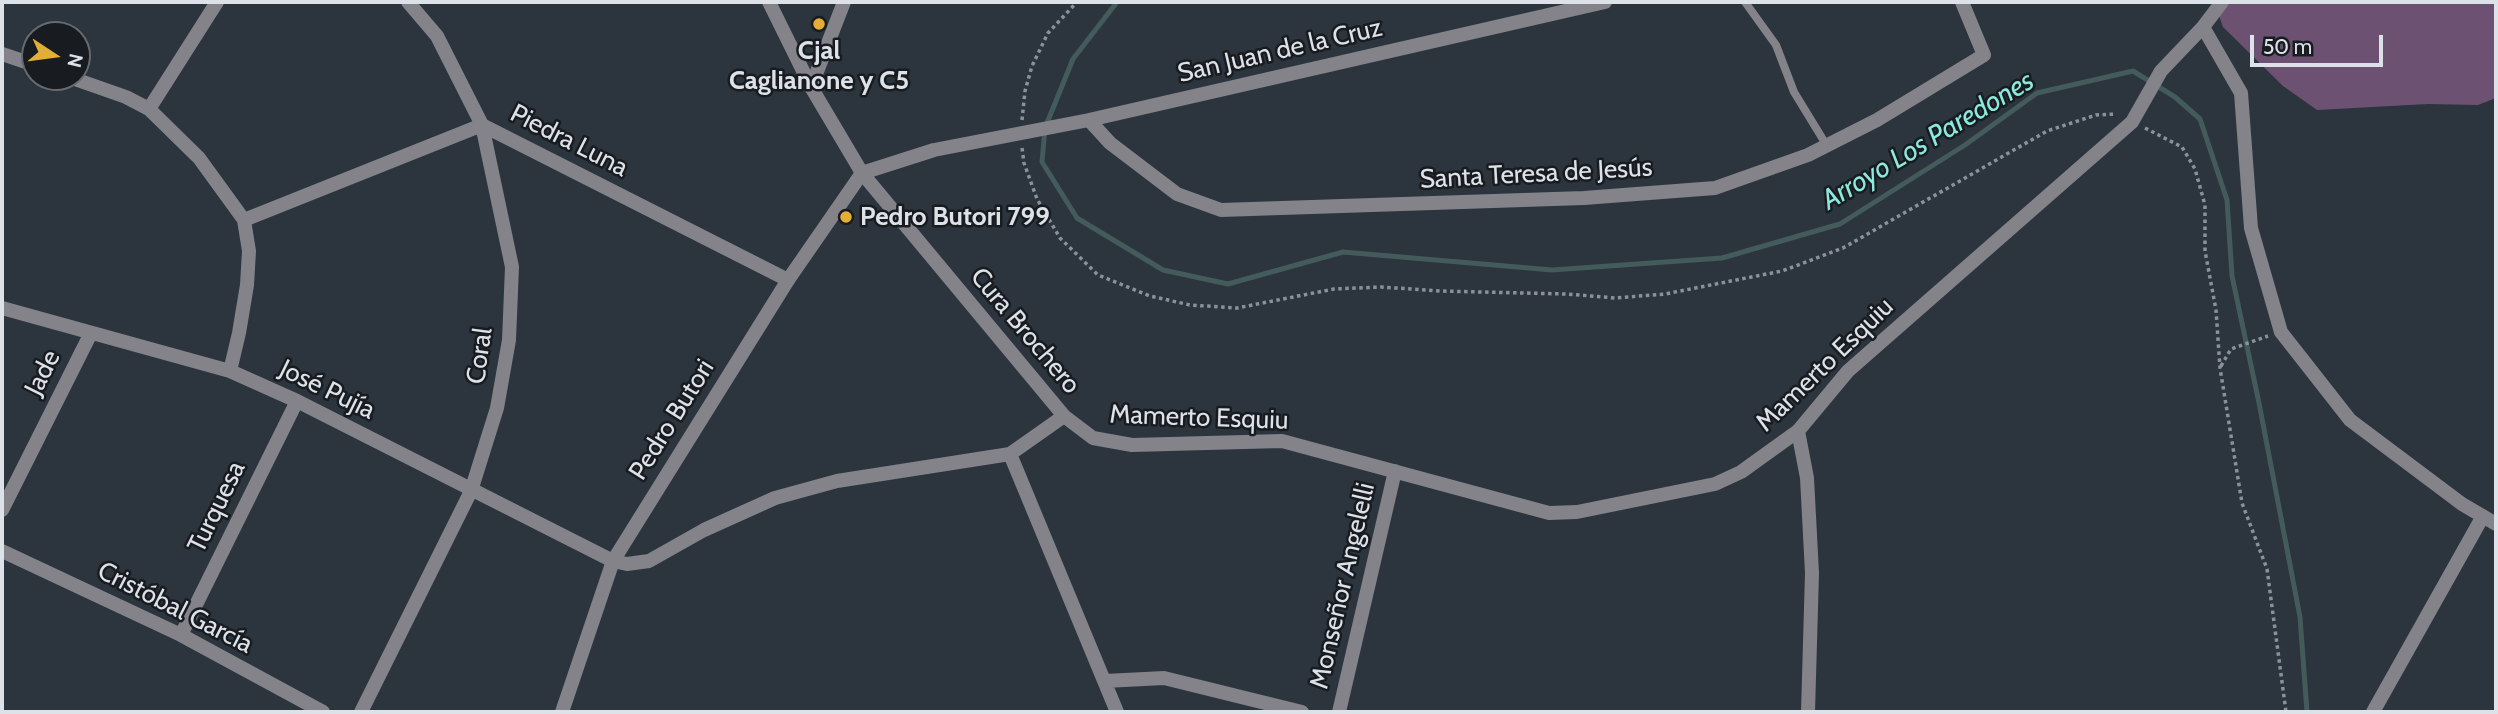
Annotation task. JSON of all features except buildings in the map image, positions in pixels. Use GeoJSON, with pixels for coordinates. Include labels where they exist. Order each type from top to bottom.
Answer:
{"type":"FeatureCollection","features":[{"type":"Feature","properties":{"kind":"street"},"geometry":{"type":"LineString","coordinates":[[149,109],[217,2]]}},
{"type":"Feature","properties":{"kind":"street","name":"Coral"},"geometry":{"type":"LineString","coordinates":[[361,712],[471,491],[497,408],[509,340],[512,267],[482,125],[437,36],[408,2]]}},
{"type":"Feature","properties":{"kind":"street","name":"Cura Brochero"},"geometry":{"type":"LineString","coordinates":[[769,2],[811,87],[862,173],[1064,416],[1010,454]]}},
{"type":"Feature","properties":{"kind":"street"},"geometry":{"type":"LineString","coordinates":[[811,87],[844,2]]}},
{"type":"Feature","properties":{"kind":"street","name":"San Juan de la Cruz"},"geometry":{"type":"LineString","coordinates":[[862,173],[934,150],[1089,120],[1605,2]]}},
{"type":"Feature","properties":{"kind":"street","name":"Santa Teresa de Jesús"},"geometry":{"type":"LineString","coordinates":[[1089,120],[1110,143],[1177,194],[1221,210],[1584,198],[1715,188],[1808,156],[1877,120],[1984,55],[1962,2]]}},
{"type":"Feature","properties":{"kind":"street","name":"Mamerto Esquiu"},"geometry":{"type":"LineString","coordinates":[[1064,416],[1093,438],[1132,445],[1282,441],[1549,513],[1577,512],[1716,484],[1741,472],[1798,431],[1848,372],[2132,122],[2161,71],[2203,27],[2222,2]]}},
{"type":"Feature","properties":{"kind":"street"},"geometry":{"type":"LineString","coordinates":[[2203,27],[2241,93],[2251,228],[2281,332],[2350,420],[2462,504],[2496,524]]}},
{"type":"Feature","properties":{"kind":"street"},"geometry":{"type":"LineString","coordinates":[[2,54],[21,60]]}},
{"type":"Feature","properties":{"kind":"street"},"geometry":{"type":"LineString","coordinates":[[91,85],[126,97],[149,109],[199,158],[244,220],[249,251],[247,285],[230,371]]}},
{"type":"Feature","properties":{"kind":"street","name":"Piedra Luna"},"geometry":{"type":"LineString","coordinates":[[244,220],[482,125],[788,280]]}},
{"type":"Feature","properties":{"kind":"street","name":"Pedro Butori"},"geometry":{"type":"LineString","coordinates":[[562,712],[613,561],[788,280],[862,173]]}},
{"type":"Feature","properties":{"kind":"street","name":"José Pujía"},"geometry":{"type":"LineString","coordinates":[[2,308],[230,371],[297,401],[613,561]]}},
{"type":"Feature","properties":{"kind":"street","name":"Jade"},"geometry":{"type":"LineString","coordinates":[[2,510],[91,333]]}},
{"type":"Feature","properties":{"kind":"street","name":"Turquesa"},"geometry":{"type":"LineString","coordinates":[[180,635],[297,401]]}},
{"type":"Feature","properties":{"kind":"street"},"geometry":{"type":"LineString","coordinates":[[1798,431],[1807,478],[1812,573],[1808,712]]}},
{"type":"Feature","properties":{"kind":"street"},"geometry":{"type":"LineString","coordinates":[[613,561],[628,564],[649,561],[704,530],[775,498],[837,481],[1010,454],[1117,712]]}},
{"type":"Feature","properties":{"kind":"street","name":"Monseñor Angelelli"},"geometry":{"type":"LineString","coordinates":[[1339,712],[1395,471]]}},
{"type":"Feature","properties":{"kind":"street"},"geometry":{"type":"LineString","coordinates":[[2373,712],[2483,516]]}},
{"type":"Feature","properties":{"kind":"street","name":"Cristóbal García"},"geometry":{"type":"LineString","coordinates":[[2,551],[180,635],[323,712]]}},
{"type":"Feature","properties":{"kind":"street"},"geometry":{"type":"LineString","coordinates":[[1105,681],[1164,678],[1302,712]]}},
{"type":"Feature","properties":{"kind":"lane"},"geometry":{"type":"LineString","coordinates":[[1745,2],[1776,45],[1794,92],[1827,146]]}},
{"type":"Feature","properties":{"kind":"path"},"geometry":{"type":"LineString","coordinates":[[1077,2],[1048,33],[1032,66],[1025,91],[1024,163],[1037,199],[1060,238],[1098,275],[1150,296],[1190,305],[1237,308],[1334,289],[1381,287],[1615,298],[1665,294],[1782,271],[1843,248],[2047,131],[2096,115],[2116,114],[2182,147],[2195,169],[2206,205],[2205,251],[2216,310],[2220,368],[2242,503],[2267,569],[2286,712]]}},
{"type":"Feature","properties":{"kind":"path"},"geometry":{"type":"LineString","coordinates":[[2220,368],[2231,349],[2281,332]]}},
{"type":"Feature","properties":{"kind":"shaded area"},"geometry":{"type":"Polygon","coordinates":[[[2214,2],[2496,2],[2496,98],[2478,105],[2428,104],[2317,110],[2283,86],[2223,27],[2214,2]]]}},
{"type":"Feature","properties":{"kind":"waterway","name":"Arroyo Los Paredones"},"geometry":{"type":"LineString","coordinates":[[1117,2],[1073,59],[1045,128],[1042,162],[1077,218],[1163,270],[1228,284],[1343,252],[1552,270],[1722,258],[1840,224],[1965,145],[2037,93],[2133,71],[2175,97],[2200,119],[2227,200],[2232,276],[2300,617],[2307,712]]}},
{"type":"Feature","properties":{"kind":"place","name":"Cjal Caglianone y C5"},"geometry":{"type":"Point","coordinates":[819,24]}},
{"type":"Feature","properties":{"kind":"place","name":"Pedro Butori 799"},"geometry":{"type":"Point","coordinates":[846,217]}}]}
